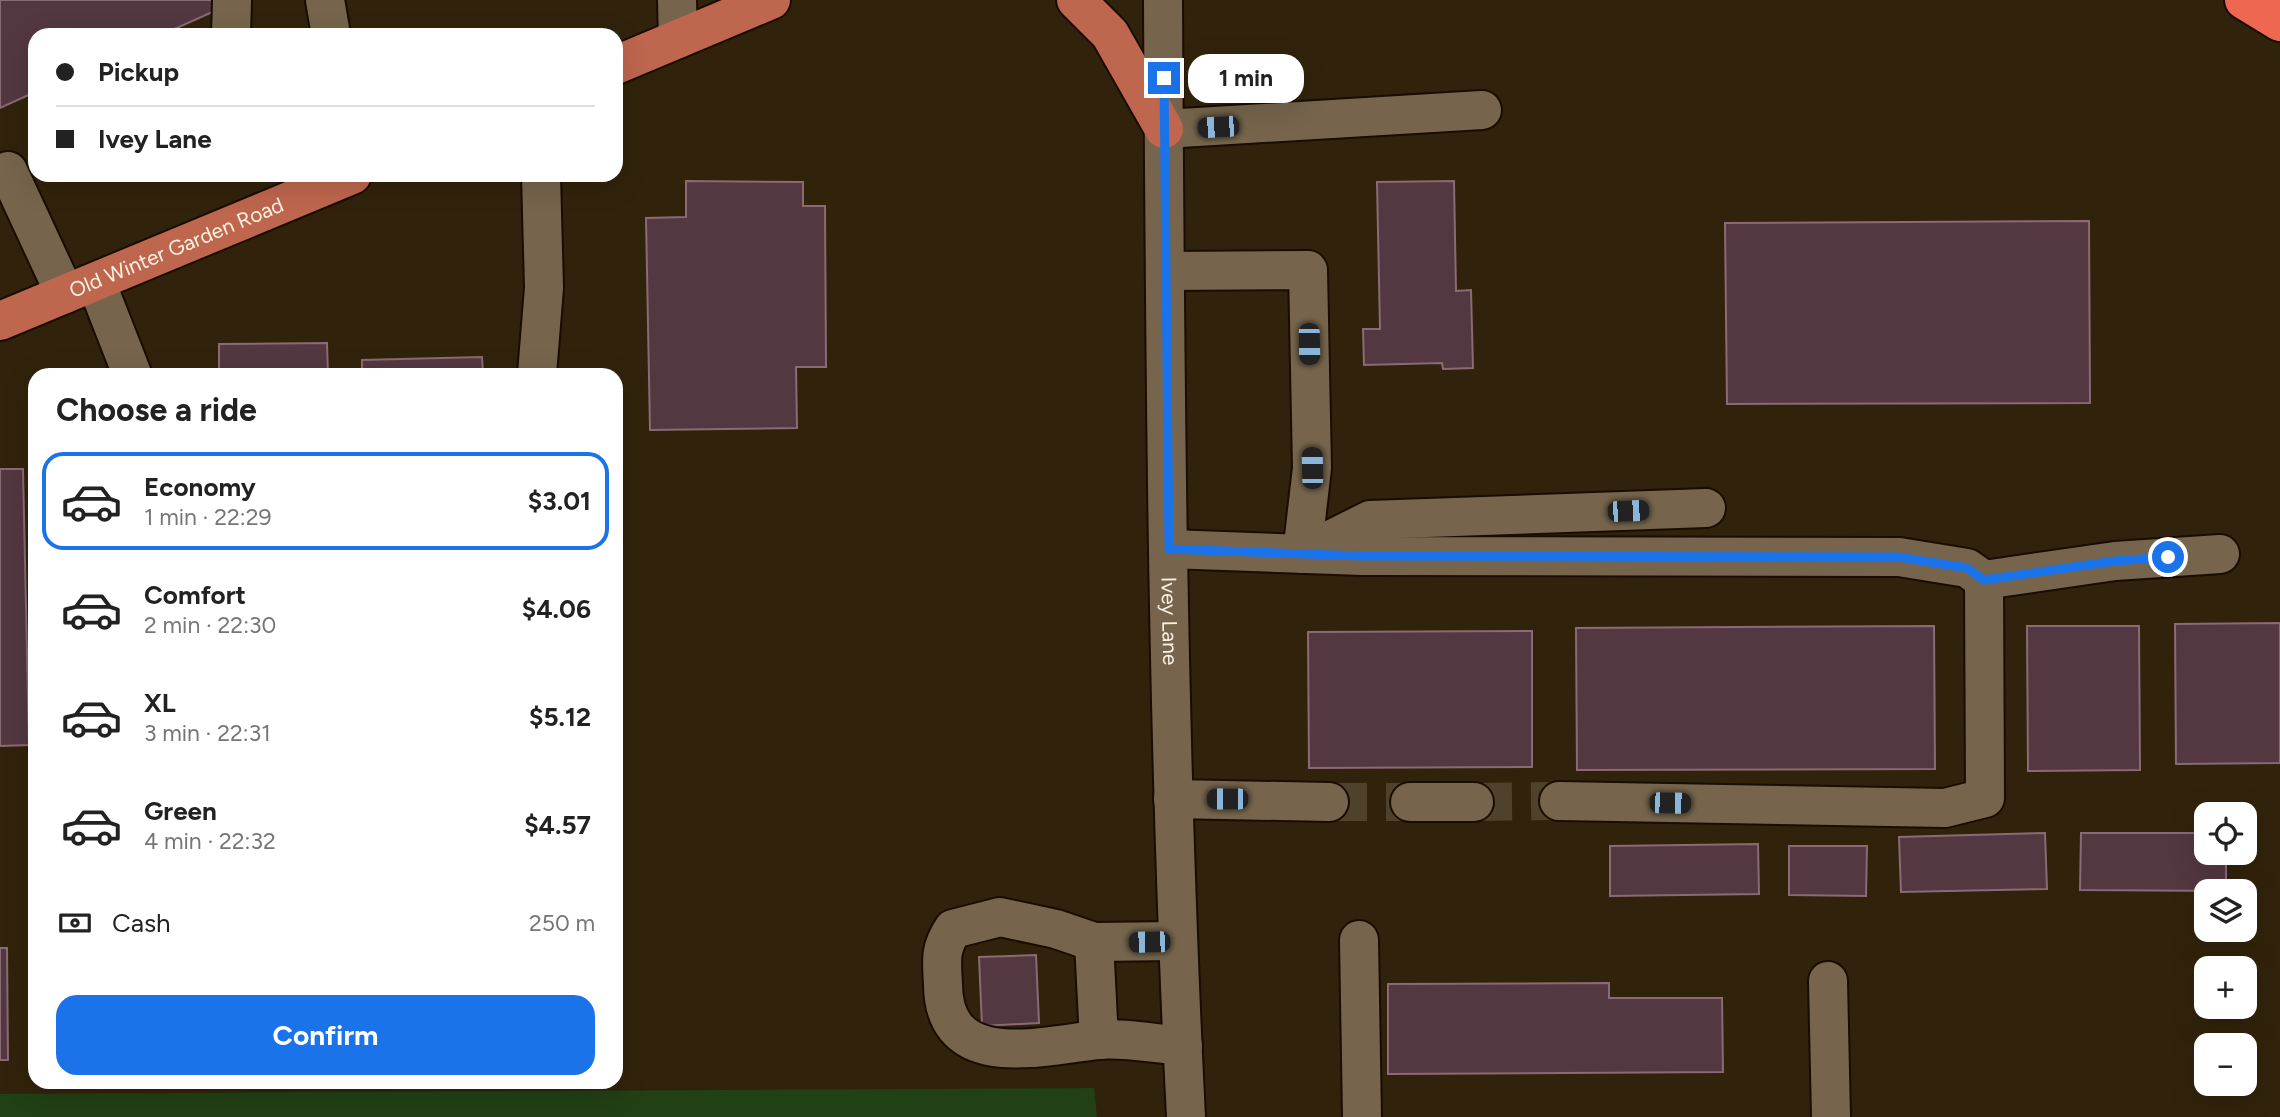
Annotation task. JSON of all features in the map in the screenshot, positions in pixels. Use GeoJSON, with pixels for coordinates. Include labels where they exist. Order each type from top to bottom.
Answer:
{"type":"FeatureCollection","features":[{"type":"Feature","properties":{"kind":"highway"},"geometry":{"type":"LineString","coordinates":[[2244,0],[2280,22]]}},
{"type":"Feature","properties":{"kind":"main road"},"geometry":{"type":"LineString","coordinates":[[623,62],[771,0]]}},
{"type":"Feature","properties":{"kind":"main road"},"geometry":{"type":"LineString","coordinates":[[1076,0],[1110,34],[1164,129]]}},
{"type":"Feature","properties":{"kind":"main road","name":"Old Winter Garden Road"},"geometry":{"type":"LineString","coordinates":[[0,321],[335,182]]}},
{"type":"Feature","properties":{"kind":"street"},"geometry":{"type":"LineString","coordinates":[[231,28],[232,0]]}},
{"type":"Feature","properties":{"kind":"street"},"geometry":{"type":"LineString","coordinates":[[325,0],[330,28]]}},
{"type":"Feature","properties":{"kind":"street"},"geometry":{"type":"LineString","coordinates":[[677,0],[678,39]]}},
{"type":"Feature","properties":{"kind":"street","name":"Ivey Lane"},"geometry":{"type":"LineString","coordinates":[[1163,0],[1173,799],[1176,941],[1186,1117]]}},
{"type":"Feature","properties":{"kind":"street"},"geometry":{"type":"LineString","coordinates":[[1164,129],[1482,110]]}},
{"type":"Feature","properties":{"kind":"street"},"geometry":{"type":"LineString","coordinates":[[14,168],[80,288],[128,368]]}},
{"type":"Feature","properties":{"kind":"street"},"geometry":{"type":"LineString","coordinates":[[537,368],[544,288],[541,182]]}},
{"type":"Feature","properties":{"kind":"street"},"geometry":{"type":"LineString","coordinates":[[1165,271],[1308,270],[1312,468],[1302,554]]}},
{"type":"Feature","properties":{"kind":"street"},"geometry":{"type":"LineString","coordinates":[[1302,554],[1370,520],[1706,508]]}},
{"type":"Feature","properties":{"kind":"street"},"geometry":{"type":"LineString","coordinates":[[1169,549],[1302,554],[1899,557],[1967,568],[1984,580],[2115,561],[2220,554]]}},
{"type":"Feature","properties":{"kind":"street"},"geometry":{"type":"LineString","coordinates":[[1559,801],[1945,808],[1985,799],[1984,580]]}},
{"type":"Feature","properties":{"kind":"street"},"geometry":{"type":"LineString","coordinates":[[1173,799],[1329,802]]}},
{"type":"Feature","properties":{"kind":"street"},"geometry":{"type":"LineString","coordinates":[[1410,802],[1474,802]]}},
{"type":"Feature","properties":{"kind":"street"},"geometry":{"type":"LineString","coordinates":[[1176,941],[1094,942],[1056,929],[1000,918],[953,929],[942,946],[943,1004],[964,1037],[993,1049],[1059,1048],[1098,1040],[1183,1046]]}},
{"type":"Feature","properties":{"kind":"street"},"geometry":{"type":"LineString","coordinates":[[1359,940],[1362,1117]]}},
{"type":"Feature","properties":{"kind":"street"},"geometry":{"type":"LineString","coordinates":[[1094,942],[1098,1040]]}},
{"type":"Feature","properties":{"kind":"street"},"geometry":{"type":"LineString","coordinates":[[1828,981],[1831,1117]]}},
{"type":"Feature","properties":{"kind":"green space"},"geometry":{"type":"Polygon","coordinates":[[[1094,1088],[1097,1117],[0,1117],[0,1094],[1094,1088]]]}},
{"type":"Feature","properties":{"kind":"building"},"geometry":{"type":"Polygon","coordinates":[[[0,0],[224,0],[226,6],[177,28],[28,28],[28,95],[0,108],[0,0]]]}},
{"type":"Feature","properties":{"kind":"building"},"geometry":{"type":"Polygon","coordinates":[[[686,181],[803,182],[803,206],[825,206],[826,367],[796,367],[797,428],[650,430],[646,218],[686,217],[686,181]]]}},
{"type":"Feature","properties":{"kind":"building"},"geometry":{"type":"Polygon","coordinates":[[[1454,181],[1456,291],[1471,290],[1473,368],[1443,369],[1442,363],[1364,365],[1363,329],[1380,329],[1377,182],[1454,181]]]}},
{"type":"Feature","properties":{"kind":"building"},"geometry":{"type":"Polygon","coordinates":[[[2089,221],[2090,403],[1727,404],[1725,223],[2089,221]]]}},
{"type":"Feature","properties":{"kind":"building"},"geometry":{"type":"Polygon","coordinates":[[[327,343],[328,368],[219,368],[219,344],[327,343]]]}},
{"type":"Feature","properties":{"kind":"building"},"geometry":{"type":"Polygon","coordinates":[[[482,357],[483,368],[362,368],[362,360],[482,357]]]}},
{"type":"Feature","properties":{"kind":"building"},"geometry":{"type":"Polygon","coordinates":[[[0,469],[23,469],[28,745],[0,746],[0,469]]]}},
{"type":"Feature","properties":{"kind":"building"},"geometry":{"type":"Polygon","coordinates":[[[2280,623],[2280,763],[2176,764],[2175,624],[2280,623]]]}},
{"type":"Feature","properties":{"kind":"building"},"geometry":{"type":"Polygon","coordinates":[[[1934,626],[1935,769],[1577,770],[1576,628],[1934,626]]]}},
{"type":"Feature","properties":{"kind":"building"},"geometry":{"type":"Polygon","coordinates":[[[2027,626],[2139,626],[2140,770],[2028,771],[2027,626]]]}},
{"type":"Feature","properties":{"kind":"building"},"geometry":{"type":"Polygon","coordinates":[[[1532,631],[1532,767],[1309,768],[1308,632],[1532,631]]]}},
{"type":"Feature","properties":{"kind":"building"},"geometry":{"type":"Polygon","coordinates":[[[2045,833],[2047,889],[1901,892],[1899,837],[2045,833]]]}},
{"type":"Feature","properties":{"kind":"building"},"geometry":{"type":"Polygon","coordinates":[[[2081,833],[2194,833],[2194,865],[2226,865],[2226,879],[2194,879],[2194,891],[2080,890],[2081,833]]]}},
{"type":"Feature","properties":{"kind":"building"},"geometry":{"type":"Polygon","coordinates":[[[1758,844],[1759,894],[1610,896],[1610,846],[1758,844]]]}},
{"type":"Feature","properties":{"kind":"building"},"geometry":{"type":"Polygon","coordinates":[[[1789,846],[1867,846],[1866,896],[1789,895],[1789,846]]]}},
{"type":"Feature","properties":{"kind":"building"},"geometry":{"type":"Polygon","coordinates":[[[0,948],[7,948],[8,1060],[0,1060],[0,948]]]}},
{"type":"Feature","properties":{"kind":"building"},"geometry":{"type":"Polygon","coordinates":[[[1036,955],[1039,1023],[982,1026],[979,957],[1036,955]]]}},
{"type":"Feature","properties":{"kind":"building"},"geometry":{"type":"Polygon","coordinates":[[[1609,983],[1609,998],[1722,998],[1723,1072],[1388,1074],[1388,984],[1609,983]]]}},
{"type":"Feature","properties":{"kind":"tunnel"},"geometry":{"type":"LineString","coordinates":[[1474,802],[1559,801]]}},
{"type":"Feature","properties":{"kind":"tunnel"},"geometry":{"type":"LineString","coordinates":[[1329,802],[1410,802]]}},
{"type":"Feature","properties":{"kind":"route"},"geometry":{"type":"LineString","coordinates":[[1164,78],[1169,549],[1363,556],[1899,557],[1967,568],[1984,580],[2115,561],[2168,557]]}}]}
